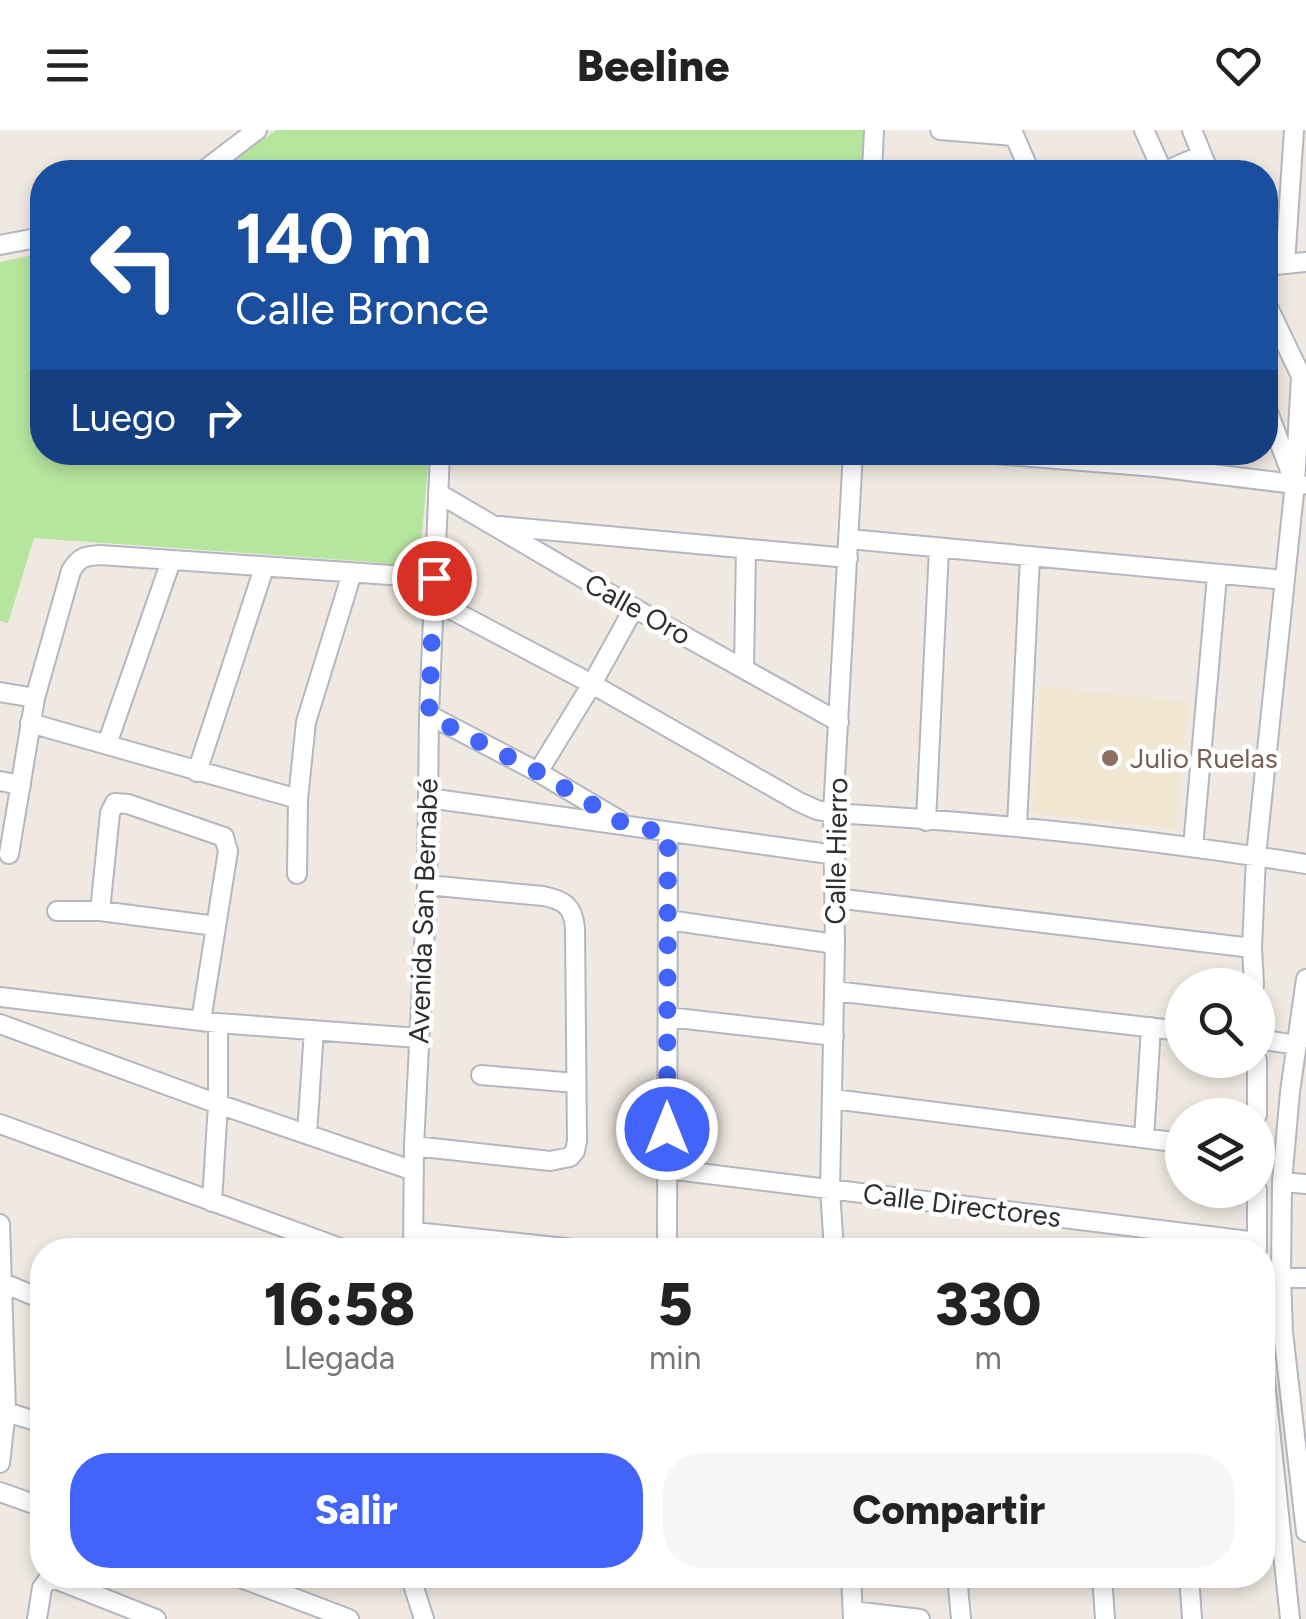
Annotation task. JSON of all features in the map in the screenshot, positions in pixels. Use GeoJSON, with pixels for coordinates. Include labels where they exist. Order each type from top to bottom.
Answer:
{"type":"FeatureCollection","features":[{"type":"Feature","properties":{"kind":"street"},"geometry":{"type":"LineString","coordinates":[[218,160],[257,130]]}},
{"type":"Feature","properties":{"kind":"street"},"geometry":{"type":"LineString","coordinates":[[873,160],[874,130]]}},
{"type":"Feature","properties":{"kind":"street"},"geometry":{"type":"LineString","coordinates":[[940,130],[1013,133],[1025,160]]}},
{"type":"Feature","properties":{"kind":"street"},"geometry":{"type":"LineString","coordinates":[[1144,130],[1158,160]]}},
{"type":"Feature","properties":{"kind":"street"},"geometry":{"type":"LineString","coordinates":[[1192,130],[1204,160]]}},
{"type":"Feature","properties":{"kind":"street"},"geometry":{"type":"LineString","coordinates":[[1286,264],[1294,130]]}},
{"type":"Feature","properties":{"kind":"street"},"geometry":{"type":"LineString","coordinates":[[0,245],[30,239]]}},
{"type":"Feature","properties":{"kind":"street"},"geometry":{"type":"LineString","coordinates":[[1278,265],[1306,262]]}},
{"type":"Feature","properties":{"kind":"street"},"geometry":{"type":"LineString","coordinates":[[1253,968],[1256,856],[1285,580],[1300,484],[1304,376],[1278,326]]}},
{"type":"Feature","properties":{"kind":"street"},"geometry":{"type":"LineString","coordinates":[[1278,434],[1300,484]]}},
{"type":"Feature","properties":{"kind":"street","name":"Avenida San Bernabé"},"geometry":{"type":"LineString","coordinates":[[414,1238],[414,1146],[427,885],[439,465]]}},
{"type":"Feature","properties":{"kind":"street","name":"Calle Hierro"},"geometry":{"type":"LineString","coordinates":[[833,1238],[830,1190],[834,1099],[834,813],[852,465]]}},
{"type":"Feature","properties":{"kind":"street"},"geometry":{"type":"LineString","coordinates":[[1184,465],[1300,484]]}},
{"type":"Feature","properties":{"kind":"street","name":"Calle Oro"},"geometry":{"type":"LineString","coordinates":[[438,493],[839,722]]}},
{"type":"Feature","properties":{"kind":"street"},"geometry":{"type":"LineString","coordinates":[[492,525],[746,548],[939,548],[1285,580]]}},
{"type":"Feature","properties":{"kind":"street"},"geometry":{"type":"LineString","coordinates":[[744,668],[746,548]]}},
{"type":"Feature","properties":{"kind":"street"},"geometry":{"type":"LineString","coordinates":[[926,821],[939,548]]}},
{"type":"Feature","properties":{"kind":"street"},"geometry":{"type":"LineString","coordinates":[[10,854],[35,698],[77,560],[100,555],[434,578]]}},
{"type":"Feature","properties":{"kind":"street"},"geometry":{"type":"LineString","coordinates":[[1017,826],[1030,556]]}},
{"type":"Feature","properties":{"kind":"street"},"geometry":{"type":"LineString","coordinates":[[107,744],[171,561]]}},
{"type":"Feature","properties":{"kind":"street"},"geometry":{"type":"LineString","coordinates":[[197,772],[264,568]]}},
{"type":"Feature","properties":{"kind":"street"},"geometry":{"type":"LineString","coordinates":[[297,874],[298,800],[306,722],[352,573]]}},
{"type":"Feature","properties":{"kind":"street"},"geometry":{"type":"LineString","coordinates":[[1193,847],[1217,576]]}},
{"type":"Feature","properties":{"kind":"street"},"geometry":{"type":"LineString","coordinates":[[433,600],[817,810],[1017,826],[1306,864]]}},
{"type":"Feature","properties":{"kind":"street"},"geometry":{"type":"LineString","coordinates":[[538,772],[634,608]]}},
{"type":"Feature","properties":{"kind":"street"},"geometry":{"type":"LineString","coordinates":[[0,692],[35,698]]}},
{"type":"Feature","properties":{"kind":"street"},"geometry":{"type":"LineString","coordinates":[[429,716],[538,772],[628,826]]}},
{"type":"Feature","properties":{"kind":"street"},"geometry":{"type":"LineString","coordinates":[[30,723],[298,800]]}},
{"type":"Feature","properties":{"kind":"street"},"geometry":{"type":"LineString","coordinates":[[0,781],[20,785]]}},
{"type":"Feature","properties":{"kind":"street"},"geometry":{"type":"LineString","coordinates":[[428,798],[836,855]]}},
{"type":"Feature","properties":{"kind":"street"},"geometry":{"type":"LineString","coordinates":[[100,911],[110,813],[115,803],[224,837],[227,842],[216,926],[210,1022],[218,1104],[212,1202]]}},
{"type":"Feature","properties":{"kind":"street"},"geometry":{"type":"LineString","coordinates":[[666,1238],[668,833]]}},
{"type":"Feature","properties":{"kind":"street"},"geometry":{"type":"LineString","coordinates":[[414,1146],[562,1160],[574,1152],[577,1141],[575,928],[569,907],[559,899],[543,896],[427,885]]}},
{"type":"Feature","properties":{"kind":"street"},"geometry":{"type":"LineString","coordinates":[[835,898],[1252,948]]}},
{"type":"Feature","properties":{"kind":"street"},"geometry":{"type":"LineString","coordinates":[[57,912],[100,911],[216,926]]}},
{"type":"Feature","properties":{"kind":"street"},"geometry":{"type":"LineString","coordinates":[[668,920],[835,944]]}},
{"type":"Feature","properties":{"kind":"street"},"geometry":{"type":"LineString","coordinates":[[1275,1248],[1298,1093],[1296,1045],[1306,979]]}},
{"type":"Feature","properties":{"kind":"street"},"geometry":{"type":"LineString","coordinates":[[834,991],[1165,1028]]}},
{"type":"Feature","properties":{"kind":"street"},"geometry":{"type":"LineString","coordinates":[[0,998],[210,1022],[418,1038]]}},
{"type":"Feature","properties":{"kind":"street"},"geometry":{"type":"LineString","coordinates":[[668,1017],[834,1036]]}},
{"type":"Feature","properties":{"kind":"street"},"geometry":{"type":"LineString","coordinates":[[0,1024],[414,1171]]}},
{"type":"Feature","properties":{"kind":"street"},"geometry":{"type":"LineString","coordinates":[[1144,1138],[1151,1027]]}},
{"type":"Feature","properties":{"kind":"street"},"geometry":{"type":"LineString","coordinates":[[306,1134],[314,1030]]}},
{"type":"Feature","properties":{"kind":"street"},"geometry":{"type":"LineString","coordinates":[[1275,1041],[1296,1045]]}},
{"type":"Feature","properties":{"kind":"street"},"geometry":{"type":"LineString","coordinates":[[481,1075],[576,1083]]}},
{"type":"Feature","properties":{"kind":"street"},"geometry":{"type":"LineString","coordinates":[[834,1099],[1165,1141]]}},
{"type":"Feature","properties":{"kind":"street"},"geometry":{"type":"LineString","coordinates":[[0,1124],[312,1238]]}},
{"type":"Feature","properties":{"kind":"street","name":"Calle Directores"},"geometry":{"type":"LineString","coordinates":[[667,1169],[1196,1238]]}},
{"type":"Feature","properties":{"kind":"street"},"geometry":{"type":"LineString","coordinates":[[1282,1182],[1306,1184]]}},
{"type":"Feature","properties":{"kind":"street"},"geometry":{"type":"LineString","coordinates":[[1257,1208],[1257,1238]]}},
{"type":"Feature","properties":{"kind":"street"},"geometry":{"type":"LineString","coordinates":[[0,1224],[0,1464]]}},
{"type":"Feature","properties":{"kind":"street"},"geometry":{"type":"LineString","coordinates":[[1275,1276],[1306,1278]]}},
{"type":"Feature","properties":{"kind":"street"},"geometry":{"type":"LineString","coordinates":[[3,1283],[30,1294]]}},
{"type":"Feature","properties":{"kind":"street"},"geometry":{"type":"LineString","coordinates":[[1275,1291],[1301,1431],[1306,1532]]}},
{"type":"Feature","properties":{"kind":"street"},"geometry":{"type":"LineString","coordinates":[[1275,1331],[1283,1332]]}},
{"type":"Feature","properties":{"kind":"street"},"geometry":{"type":"LineString","coordinates":[[3,1410],[30,1419]]}},
{"type":"Feature","properties":{"kind":"street"},"geometry":{"type":"LineString","coordinates":[[1275,1432],[1301,1431]]}},
{"type":"Feature","properties":{"kind":"street"},"geometry":{"type":"LineString","coordinates":[[1275,1460],[1302,1459]]}},
{"type":"Feature","properties":{"kind":"street"},"geometry":{"type":"LineString","coordinates":[[1275,1470],[1290,1619]]}},
{"type":"Feature","properties":{"kind":"street"},"geometry":{"type":"LineString","coordinates":[[0,1492],[30,1503]]}},
{"type":"Feature","properties":{"kind":"street"},"geometry":{"type":"LineString","coordinates":[[37,1619],[42,1588]]}},
{"type":"Feature","properties":{"kind":"street"},"geometry":{"type":"LineString","coordinates":[[73,1588],[126,1614],[156,1619]]}},
{"type":"Feature","properties":{"kind":"street"},"geometry":{"type":"LineString","coordinates":[[267,1588],[349,1619]]}},
{"type":"Feature","properties":{"kind":"street"},"geometry":{"type":"LineString","coordinates":[[414,1588],[424,1619]]}},
{"type":"Feature","properties":{"kind":"street"},"geometry":{"type":"LineString","coordinates":[[852,1588],[852,1615],[920,1619]]}},
{"type":"Feature","properties":{"kind":"street"},"geometry":{"type":"LineString","coordinates":[[958,1588],[961,1619]]}},
{"type":"Feature","properties":{"kind":"street"},"geometry":{"type":"LineString","coordinates":[[1103,1588],[1105,1619]]}},
{"type":"Feature","properties":{"kind":"street"},"geometry":{"type":"LineString","coordinates":[[1190,1588],[1192,1619]]}},
{"type":"Feature","properties":{"kind":"shaded area","name":"Julio Ruelas"},"geometry":{"type":"Polygon","coordinates":[[[1040,686],[1189,702],[1175,829],[1033,813],[1040,686]]]}},
{"type":"Feature","properties":{"kind":"green space"},"geometry":{"type":"Polygon","coordinates":[[[277,130],[870,130],[868,160],[231,160],[277,130]]]}},
{"type":"Feature","properties":{"kind":"green space"},"geometry":{"type":"Polygon","coordinates":[[[30,256],[30,465],[428,465],[419,569],[373,562],[34,538],[8,623],[0,621],[0,262],[30,256]]]}},
{"type":"Feature","properties":{"kind":"place","name":"Julio Ruelas"},"geometry":{"type":"Point","coordinates":[1110,758]}},
{"type":"Feature","properties":{"kind":"route"},"geometry":{"type":"LineString","coordinates":[[434,578],[429,716],[538,772],[628,826],[668,833],[667,1129]]}}]}
